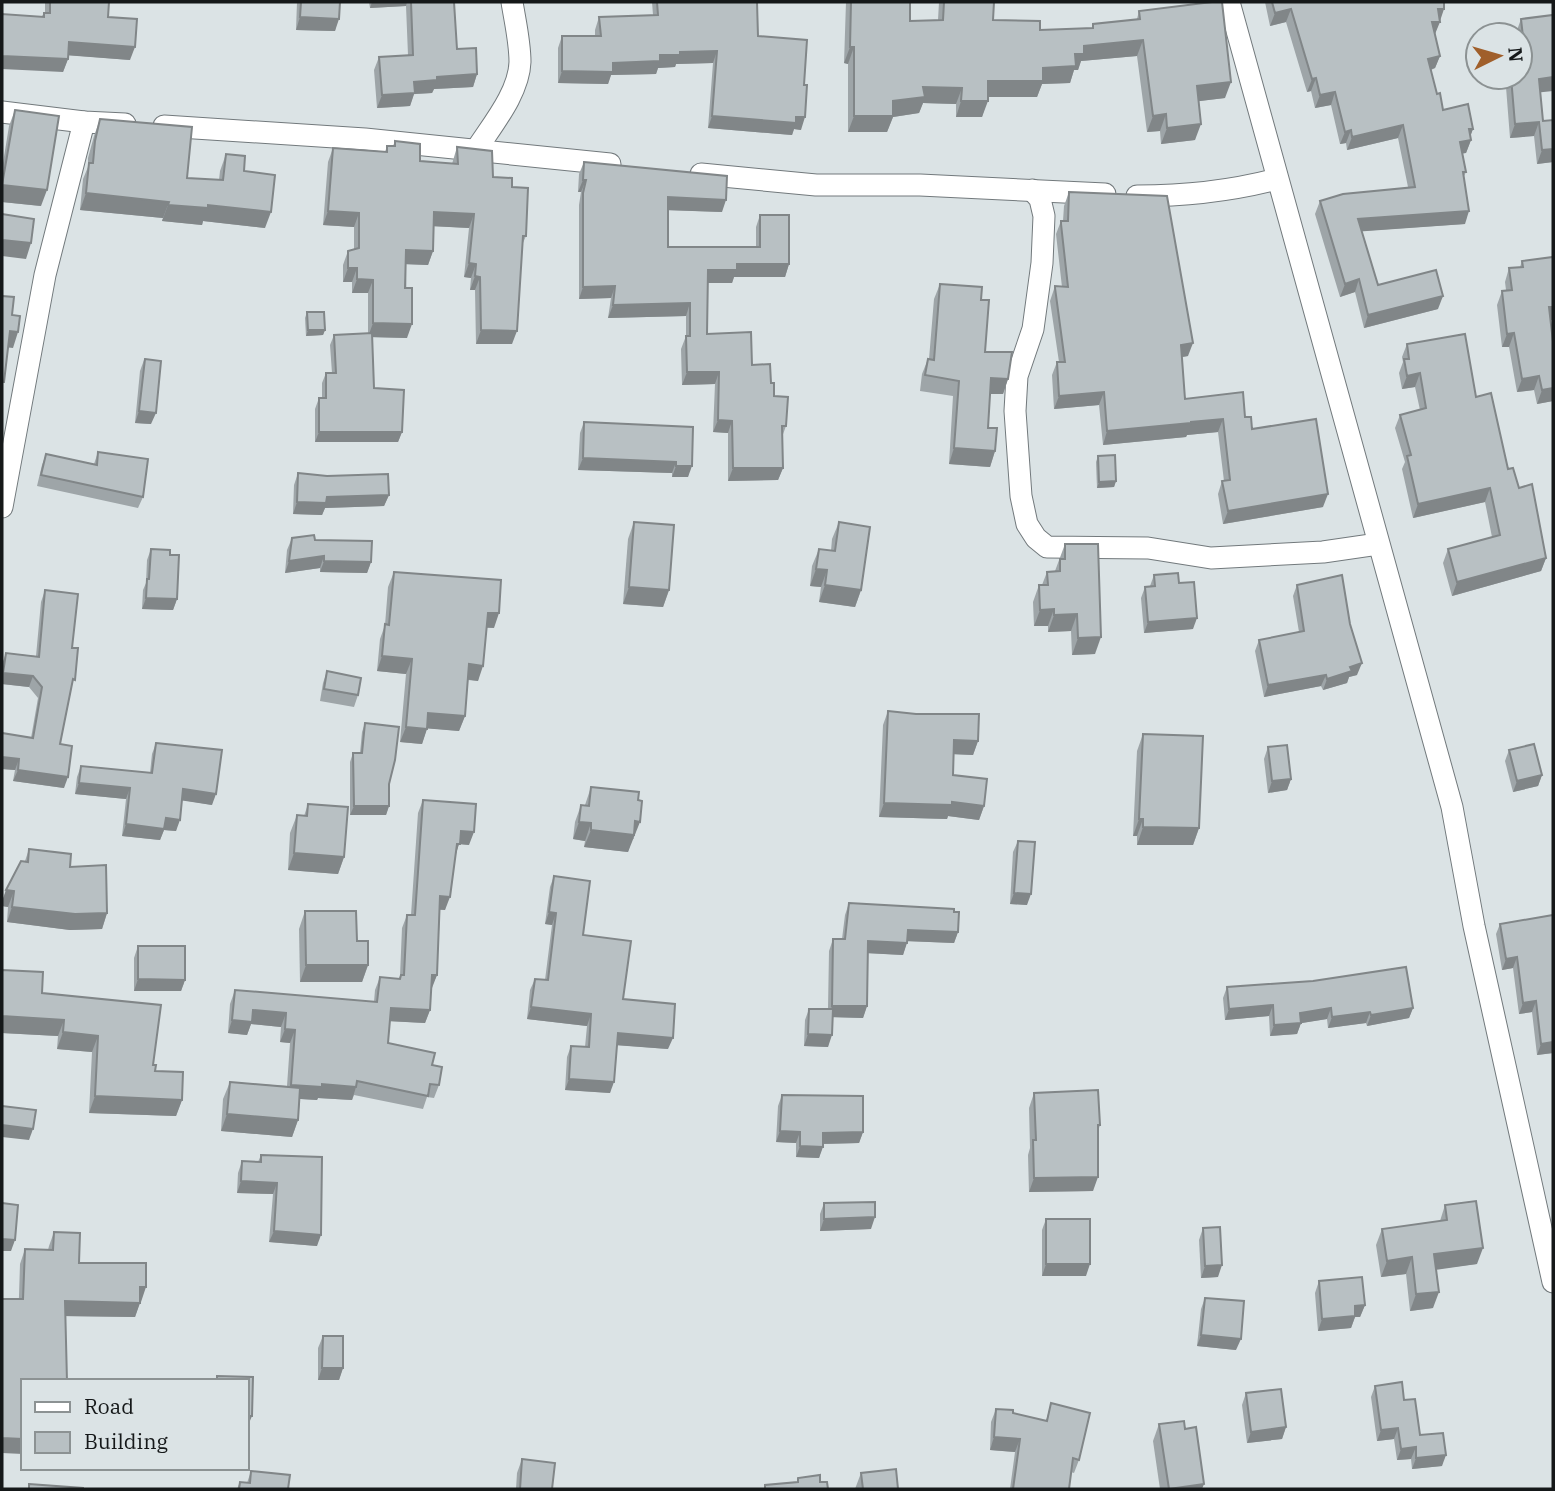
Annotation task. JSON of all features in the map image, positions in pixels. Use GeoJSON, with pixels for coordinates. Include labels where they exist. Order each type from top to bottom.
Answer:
{"type":"FeatureCollection","features":[{"type":"Feature","properties":{"kind":"street"},"geometry":{"type":"LineString","coordinates":[[476,150],[511,94],[519,71],[512,2]]}},
{"type":"Feature","properties":{"kind":"street"},"geometry":{"type":"LineString","coordinates":[[1229,2],[1452,807],[1474,926],[1553,1282]]}},
{"type":"Feature","properties":{"kind":"street"},"geometry":{"type":"LineString","coordinates":[[2,112],[83,122],[365,139],[629,166]]}},
{"type":"Feature","properties":{"kind":"street"},"geometry":{"type":"LineString","coordinates":[[2,507],[45,275],[83,122]]}},
{"type":"Feature","properties":{"kind":"street"},"geometry":{"type":"LineString","coordinates":[[678,172],[816,185],[920,185],[1175,196],[1235,190],[1277,179]]}},
{"type":"Feature","properties":{"kind":"street"},"geometry":{"type":"LineString","coordinates":[[1032,190],[1040,199],[1044,216],[1042,262],[1033,329],[1020,360],[1017,376],[1015,411],[1021,496],[1027,524],[1036,538],[1047,547],[1148,548],[1211,558],[1323,552],[1378,544]]}},
{"type":"Feature","properties":{"kind":"building"},"geometry":{"type":"Polygon","coordinates":[[[50,2],[109,2],[108,17],[137,19],[135,47],[69,42],[68,59],[2,56],[2,14],[44,17],[44,13],[50,13],[50,2]]]}},
{"type":"Feature","properties":{"kind":"building"},"geometry":{"type":"Polygon","coordinates":[[[301,2],[340,2],[339,19],[300,17],[301,2]]]}},
{"type":"Feature","properties":{"kind":"building"},"geometry":{"type":"Polygon","coordinates":[[[411,2],[454,2],[457,49],[476,48],[477,74],[414,82],[415,93],[382,95],[379,57],[413,55],[411,2]]]}},
{"type":"Feature","properties":{"kind":"building"},"geometry":{"type":"Polygon","coordinates":[[[657,2],[757,2],[758,36],[807,40],[805,117],[796,117],[796,123],[712,116],[717,51],[660,55],[660,61],[613,63],[613,72],[562,71],[562,36],[601,36],[599,17],[658,15],[657,2]]]}},
{"type":"Feature","properties":{"kind":"building"},"geometry":{"type":"Polygon","coordinates":[[[851,2],[910,2],[910,21],[943,20],[944,2],[994,2],[993,20],[1040,21],[1040,30],[1093,28],[1093,24],[1140,19],[1139,11],[1222,2],[1231,82],[1197,86],[1201,124],[1167,128],[1166,114],[1153,116],[1143,40],[1084,46],[1084,54],[1075,54],[1076,66],[1043,68],[1043,81],[988,81],[988,101],[961,101],[962,88],[923,87],[925,97],[893,101],[893,116],[854,116],[854,47],[850,47],[851,2]]]}},
{"type":"Feature","properties":{"kind":"building"},"geometry":{"type":"Polygon","coordinates":[[[1272,2],[1444,2],[1444,9],[1438,9],[1440,22],[1432,22],[1440,56],[1428,59],[1443,110],[1468,104],[1473,129],[1469,129],[1471,140],[1460,142],[1469,211],[1358,219],[1378,285],[1436,270],[1443,296],[1368,315],[1359,279],[1345,284],[1320,201],[1343,194],[1415,187],[1403,125],[1352,137],[1351,130],[1345,132],[1335,92],[1320,95],[1316,78],[1312,79],[1291,9],[1275,13],[1272,2]]]}},
{"type":"Feature","properties":{"kind":"building"},"geometry":{"type":"Polygon","coordinates":[[[1553,15],[1553,77],[1539,79],[1543,121],[1553,120],[1553,149],[1542,150],[1539,122],[1515,124],[1512,91],[1534,91],[1534,21],[1521,19],[1553,15]]]}},
{"type":"Feature","properties":{"kind":"building"},"geometry":{"type":"Polygon","coordinates":[[[15,110],[59,116],[47,190],[2,185],[15,110]]]}},
{"type":"Feature","properties":{"kind":"building"},"geometry":{"type":"Polygon","coordinates":[[[100,119],[192,127],[187,178],[223,180],[226,154],[245,156],[244,171],[275,175],[271,212],[208,205],[208,208],[168,205],[169,202],[86,193],[89,163],[93,163],[100,119]]]}},
{"type":"Feature","properties":{"kind":"building"},"geometry":{"type":"Polygon","coordinates":[[[395,141],[420,144],[420,161],[458,164],[457,147],[492,151],[493,177],[512,178],[512,187],[528,188],[517,331],[481,330],[480,277],[475,276],[476,264],[469,263],[474,214],[434,212],[433,251],[406,250],[405,288],[412,288],[412,324],[373,323],[373,280],[357,279],[357,268],[348,268],[348,251],[359,248],[359,213],[328,211],[333,148],[387,152],[387,146],[395,146],[395,141]]]}},
{"type":"Feature","properties":{"kind":"building"},"geometry":{"type":"Polygon","coordinates":[[[584,162],[727,176],[726,200],[668,197],[668,247],[760,247],[760,215],[789,215],[789,264],[737,264],[737,270],[708,270],[707,334],[751,332],[752,365],[770,364],[774,396],[788,397],[786,426],[782,426],[783,468],[733,468],[732,421],[718,420],[719,372],[687,372],[686,336],[690,336],[690,303],[613,305],[615,286],[583,287],[583,193],[586,180],[583,180],[584,162]]]}},
{"type":"Feature","properties":{"kind":"building"},"geometry":{"type":"Polygon","coordinates":[[[1069,192],[1167,196],[1193,343],[1181,345],[1185,399],[1243,392],[1245,417],[1251,417],[1252,429],[1316,419],[1328,494],[1228,511],[1222,481],[1230,480],[1223,419],[1107,431],[1104,392],[1059,396],[1057,362],[1065,362],[1055,286],[1068,287],[1061,221],[1068,221],[1069,192]]]}},
{"type":"Feature","properties":{"kind":"building"},"geometry":{"type":"Polygon","coordinates":[[[2,214],[34,219],[31,243],[2,240],[2,214]]]}},
{"type":"Feature","properties":{"kind":"building"},"geometry":{"type":"Polygon","coordinates":[[[1553,257],[1553,307],[1549,307],[1553,342],[1553,388],[1542,390],[1539,376],[1522,379],[1514,333],[1507,334],[1502,291],[1512,290],[1509,268],[1523,267],[1522,261],[1553,257]]]}},
{"type":"Feature","properties":{"kind":"building"},"geometry":{"type":"Polygon","coordinates":[[[940,284],[982,287],[981,300],[989,300],[985,352],[1012,352],[1008,379],[991,378],[988,428],[997,428],[995,451],[954,448],[959,381],[925,375],[928,359],[934,360],[940,284]]]}},
{"type":"Feature","properties":{"kind":"building"},"geometry":{"type":"Polygon","coordinates":[[[2,296],[14,297],[12,315],[20,316],[18,332],[10,331],[4,382],[2,382],[2,296]]]}},
{"type":"Feature","properties":{"kind":"building"},"geometry":{"type":"Polygon","coordinates":[[[307,312],[324,312],[325,330],[308,330],[307,312]]]}},
{"type":"Feature","properties":{"kind":"building"},"geometry":{"type":"Polygon","coordinates":[[[372,333],[374,388],[404,390],[402,432],[319,432],[319,398],[326,398],[326,373],[336,373],[334,335],[372,333]]]}},
{"type":"Feature","properties":{"kind":"building"},"geometry":{"type":"Polygon","coordinates":[[[1465,334],[1476,397],[1491,393],[1508,469],[1513,468],[1519,488],[1532,484],[1546,558],[1457,582],[1448,549],[1500,535],[1490,488],[1418,504],[1407,456],[1411,455],[1400,415],[1426,408],[1420,373],[1407,376],[1404,359],[1409,359],[1407,344],[1465,334]]]}},
{"type":"Feature","properties":{"kind":"building"},"geometry":{"type":"Polygon","coordinates":[[[145,359],[161,361],[156,413],[139,411],[145,359]]]}},
{"type":"Feature","properties":{"kind":"building"},"geometry":{"type":"Polygon","coordinates":[[[584,422],[693,427],[692,466],[676,466],[676,462],[583,458],[584,422]]]}},
{"type":"Feature","properties":{"kind":"building"},"geometry":{"type":"Polygon","coordinates":[[[98,452],[148,459],[143,497],[41,475],[46,454],[97,465],[98,452]]]}},
{"type":"Feature","properties":{"kind":"building"},"geometry":{"type":"Polygon","coordinates":[[[1115,455],[1116,481],[1099,482],[1098,456],[1115,455]]]}},
{"type":"Feature","properties":{"kind":"building"},"geometry":{"type":"Polygon","coordinates":[[[298,473],[327,476],[388,474],[389,495],[327,497],[326,503],[297,502],[298,473]]]}},
{"type":"Feature","properties":{"kind":"building"},"geometry":{"type":"Polygon","coordinates":[[[634,522],[674,525],[669,590],[629,587],[634,522]]]}},
{"type":"Feature","properties":{"kind":"building"},"geometry":{"type":"Polygon","coordinates":[[[839,522],[870,527],[861,590],[825,585],[827,570],[816,569],[819,549],[835,551],[839,522]]]}},
{"type":"Feature","properties":{"kind":"building"},"geometry":{"type":"Polygon","coordinates":[[[314,535],[315,540],[372,541],[371,562],[324,561],[324,556],[289,561],[292,538],[314,535]]]}},
{"type":"Feature","properties":{"kind":"building"},"geometry":{"type":"Polygon","coordinates":[[[1065,544],[1098,544],[1101,637],[1078,638],[1077,614],[1054,615],[1054,609],[1040,610],[1039,585],[1048,585],[1047,572],[1060,571],[1060,559],[1065,559],[1065,544]]]}},
{"type":"Feature","properties":{"kind":"building"},"geometry":{"type":"Polygon","coordinates":[[[151,549],[170,550],[170,555],[179,555],[177,599],[146,598],[151,549]]]}},
{"type":"Feature","properties":{"kind":"building"},"geometry":{"type":"Polygon","coordinates":[[[394,572],[501,580],[499,613],[488,613],[483,666],[469,664],[465,716],[428,713],[427,729],[406,727],[412,659],[382,656],[385,624],[389,625],[394,572]]]}},
{"type":"Feature","properties":{"kind":"building"},"geometry":{"type":"Polygon","coordinates":[[[1178,573],[1179,583],[1194,582],[1197,618],[1148,622],[1145,587],[1155,586],[1154,575],[1178,573]]]}},
{"type":"Feature","properties":{"kind":"building"},"geometry":{"type":"Polygon","coordinates":[[[1342,575],[1350,624],[1362,663],[1350,667],[1352,671],[1327,679],[1326,675],[1268,685],[1259,640],[1304,631],[1297,585],[1342,575]]]}},
{"type":"Feature","properties":{"kind":"building"},"geometry":{"type":"Polygon","coordinates":[[[45,590],[78,594],[72,648],[78,648],[75,680],[73,679],[60,744],[72,746],[68,777],[18,770],[19,759],[2,757],[2,733],[33,738],[42,687],[33,676],[3,673],[6,653],[39,657],[45,590]]]}},
{"type":"Feature","properties":{"kind":"building"},"geometry":{"type":"Polygon","coordinates":[[[327,671],[361,678],[358,695],[324,689],[327,671]]]}},
{"type":"Feature","properties":{"kind":"building"},"geometry":{"type":"Polygon","coordinates":[[[888,711],[979,714],[978,741],[954,740],[953,775],[987,779],[984,806],[952,802],[952,805],[884,803],[888,711]]]}},
{"type":"Feature","properties":{"kind":"building"},"geometry":{"type":"Polygon","coordinates":[[[365,723],[399,727],[389,784],[389,806],[354,806],[353,753],[362,753],[365,723]]]}},
{"type":"Feature","properties":{"kind":"building"},"geometry":{"type":"Polygon","coordinates":[[[1143,734],[1203,736],[1199,828],[1143,827],[1143,819],[1139,819],[1143,734]]]}},
{"type":"Feature","properties":{"kind":"building"},"geometry":{"type":"Polygon","coordinates":[[[156,743],[222,750],[216,794],[183,789],[180,820],[166,818],[164,829],[126,824],[130,788],[79,783],[81,766],[152,773],[156,743]]]}},
{"type":"Feature","properties":{"kind":"building"},"geometry":{"type":"Polygon","coordinates":[[[1534,744],[1542,775],[1517,781],[1509,750],[1534,744]]]}},
{"type":"Feature","properties":{"kind":"building"},"geometry":{"type":"Polygon","coordinates":[[[1287,745],[1291,779],[1272,781],[1268,747],[1287,745]]]}},
{"type":"Feature","properties":{"kind":"building"},"geometry":{"type":"Polygon","coordinates":[[[591,787],[639,792],[638,800],[642,801],[640,822],[635,821],[634,835],[591,830],[591,823],[579,822],[581,805],[589,806],[591,787]]]}},
{"type":"Feature","properties":{"kind":"building"},"geometry":{"type":"Polygon","coordinates":[[[423,800],[476,804],[474,832],[461,831],[460,844],[457,844],[450,897],[440,896],[437,975],[432,975],[430,1010],[391,1008],[388,1043],[435,1053],[432,1065],[442,1067],[439,1085],[430,1084],[428,1096],[357,1081],[356,1087],[291,1085],[295,1030],[285,1029],[286,1013],[253,1010],[252,1022],[232,1020],[235,990],[377,1002],[380,977],[400,979],[401,975],[404,975],[407,915],[415,915],[423,800]]]}},
{"type":"Feature","properties":{"kind":"building"},"geometry":{"type":"Polygon","coordinates":[[[308,804],[348,807],[344,857],[294,853],[297,815],[307,816],[308,804]]]}},
{"type":"Feature","properties":{"kind":"building"},"geometry":{"type":"Polygon","coordinates":[[[1018,841],[1035,842],[1031,894],[1014,893],[1018,841]]]}},
{"type":"Feature","properties":{"kind":"building"},"geometry":{"type":"Polygon","coordinates":[[[29,849],[71,854],[70,867],[106,865],[107,913],[75,914],[12,907],[14,891],[6,890],[21,861],[28,862],[29,849]]]}},
{"type":"Feature","properties":{"kind":"building"},"geometry":{"type":"Polygon","coordinates":[[[554,876],[590,881],[583,935],[631,941],[623,999],[675,1004],[673,1038],[618,1033],[614,1082],[569,1079],[571,1046],[589,1047],[591,1014],[531,1007],[535,979],[548,980],[556,913],[549,912],[554,876]]]}},
{"type":"Feature","properties":{"kind":"building"},"geometry":{"type":"Polygon","coordinates":[[[849,903],[954,909],[954,912],[959,912],[958,932],[908,930],[907,943],[868,941],[867,1006],[832,1006],[833,939],[845,939],[849,903]]]}},
{"type":"Feature","properties":{"kind":"building"},"geometry":{"type":"Polygon","coordinates":[[[305,911],[356,911],[357,941],[368,941],[368,965],[306,965],[305,911]]]}},
{"type":"Feature","properties":{"kind":"building"},"geometry":{"type":"Polygon","coordinates":[[[1553,915],[1553,1042],[1541,1044],[1536,1001],[1523,1003],[1517,957],[1506,959],[1500,924],[1553,915]]]}},
{"type":"Feature","properties":{"kind":"building"},"geometry":{"type":"Polygon","coordinates":[[[138,946],[185,946],[185,980],[138,979],[138,946]]]}},
{"type":"Feature","properties":{"kind":"building"},"geometry":{"type":"Polygon","coordinates":[[[1406,967],[1413,1008],[1371,1015],[1370,1012],[1332,1017],[1331,1008],[1300,1013],[1301,1023],[1274,1025],[1273,1005],[1229,1009],[1227,987],[1313,981],[1406,967]]]}},
{"type":"Feature","properties":{"kind":"building"},"geometry":{"type":"Polygon","coordinates":[[[2,970],[43,972],[42,993],[161,1005],[153,1065],[156,1065],[155,1071],[183,1072],[182,1100],[95,1096],[98,1036],[63,1032],[64,1020],[2,1016],[2,970]]]}},
{"type":"Feature","properties":{"kind":"building"},"geometry":{"type":"Polygon","coordinates":[[[809,1009],[833,1009],[832,1035],[808,1034],[809,1009]]]}},
{"type":"Feature","properties":{"kind":"building"},"geometry":{"type":"Polygon","coordinates":[[[230,1082],[300,1088],[298,1120],[227,1114],[230,1082]]]}},
{"type":"Feature","properties":{"kind":"building"},"geometry":{"type":"Polygon","coordinates":[[[1098,1090],[1098,1177],[1034,1178],[1034,1093],[1098,1090]]]}},
{"type":"Feature","properties":{"kind":"building"},"geometry":{"type":"Polygon","coordinates":[[[782,1095],[863,1096],[863,1132],[823,1133],[823,1147],[800,1146],[800,1132],[780,1131],[782,1095]]]}},
{"type":"Feature","properties":{"kind":"building"},"geometry":{"type":"Polygon","coordinates":[[[2,1106],[36,1110],[33,1129],[2,1125],[2,1106]]]}},
{"type":"Feature","properties":{"kind":"building"},"geometry":{"type":"Polygon","coordinates":[[[261,1155],[322,1157],[321,1235],[274,1231],[277,1183],[241,1181],[242,1161],[261,1162],[261,1155]]]}},
{"type":"Feature","properties":{"kind":"building"},"geometry":{"type":"Polygon","coordinates":[[[1476,1201],[1483,1248],[1434,1254],[1439,1292],[1416,1294],[1412,1257],[1387,1261],[1382,1229],[1447,1220],[1445,1205],[1476,1201]]]}},
{"type":"Feature","properties":{"kind":"building"},"geometry":{"type":"Polygon","coordinates":[[[875,1202],[875,1217],[824,1219],[824,1203],[875,1202]]]}},
{"type":"Feature","properties":{"kind":"building"},"geometry":{"type":"Polygon","coordinates":[[[2,1203],[18,1205],[15,1240],[2,1239],[2,1203]]]}},
{"type":"Feature","properties":{"kind":"building"},"geometry":{"type":"Polygon","coordinates":[[[1046,1219],[1090,1219],[1090,1264],[1046,1264],[1046,1219]]]}},
{"type":"Feature","properties":{"kind":"building"},"geometry":{"type":"Polygon","coordinates":[[[1220,1227],[1222,1265],[1205,1266],[1203,1228],[1220,1227]]]}},
{"type":"Feature","properties":{"kind":"building"},"geometry":{"type":"Polygon","coordinates":[[[54,1232],[80,1233],[79,1263],[146,1263],[146,1287],[140,1287],[140,1303],[65,1301],[67,1379],[21,1379],[21,1439],[2,1438],[2,1299],[23,1299],[25,1249],[53,1250],[54,1232]]]}},
{"type":"Feature","properties":{"kind":"building"},"geometry":{"type":"Polygon","coordinates":[[[1362,1277],[1365,1305],[1355,1306],[1355,1316],[1322,1319],[1319,1281],[1362,1277]]]}},
{"type":"Feature","properties":{"kind":"building"},"geometry":{"type":"Polygon","coordinates":[[[1205,1298],[1244,1301],[1241,1339],[1201,1335],[1205,1298]]]}},
{"type":"Feature","properties":{"kind":"building"},"geometry":{"type":"Polygon","coordinates":[[[323,1336],[343,1336],[343,1368],[322,1368],[323,1336]]]}},
{"type":"Feature","properties":{"kind":"building"},"geometry":{"type":"Polygon","coordinates":[[[217,1376],[253,1377],[252,1416],[248,1416],[248,1379],[217,1379],[217,1376]]]}},
{"type":"Feature","properties":{"kind":"building"},"geometry":{"type":"Polygon","coordinates":[[[1402,1382],[1404,1400],[1415,1399],[1420,1435],[1443,1433],[1446,1455],[1416,1458],[1416,1447],[1401,1449],[1398,1428],[1381,1430],[1375,1386],[1402,1382]]]}},
{"type":"Feature","properties":{"kind":"building"},"geometry":{"type":"Polygon","coordinates":[[[1281,1389],[1286,1427],[1251,1432],[1246,1393],[1281,1389]]]}},
{"type":"Feature","properties":{"kind":"building"},"geometry":{"type":"Polygon","coordinates":[[[1051,1403],[1090,1413],[1079,1460],[1073,1458],[1069,1489],[1013,1489],[1020,1439],[994,1437],[996,1409],[1013,1410],[1013,1413],[1047,1421],[1051,1403]]]}},
{"type":"Feature","properties":{"kind":"building"},"geometry":{"type":"Polygon","coordinates":[[[1184,1421],[1185,1429],[1196,1427],[1204,1484],[1169,1489],[1159,1424],[1184,1421]]]}},
{"type":"Feature","properties":{"kind":"building"},"geometry":{"type":"Polygon","coordinates":[[[522,1459],[555,1463],[552,1489],[520,1489],[522,1459]]]}},
{"type":"Feature","properties":{"kind":"building"},"geometry":{"type":"Polygon","coordinates":[[[896,1469],[898,1489],[863,1489],[861,1473],[896,1469]]]}},
{"type":"Feature","properties":{"kind":"building"},"geometry":{"type":"Polygon","coordinates":[[[251,1471],[290,1475],[288,1489],[239,1489],[240,1482],[250,1483],[251,1471]]]}},
{"type":"Feature","properties":{"kind":"building"},"geometry":{"type":"Polygon","coordinates":[[[820,1475],[820,1482],[827,1482],[828,1489],[765,1489],[765,1485],[798,1482],[798,1478],[820,1475]]]}},
{"type":"Feature","properties":{"kind":"building"},"geometry":{"type":"Polygon","coordinates":[[[29,1484],[83,1488],[83,1489],[29,1489],[29,1484]]]}}]}
